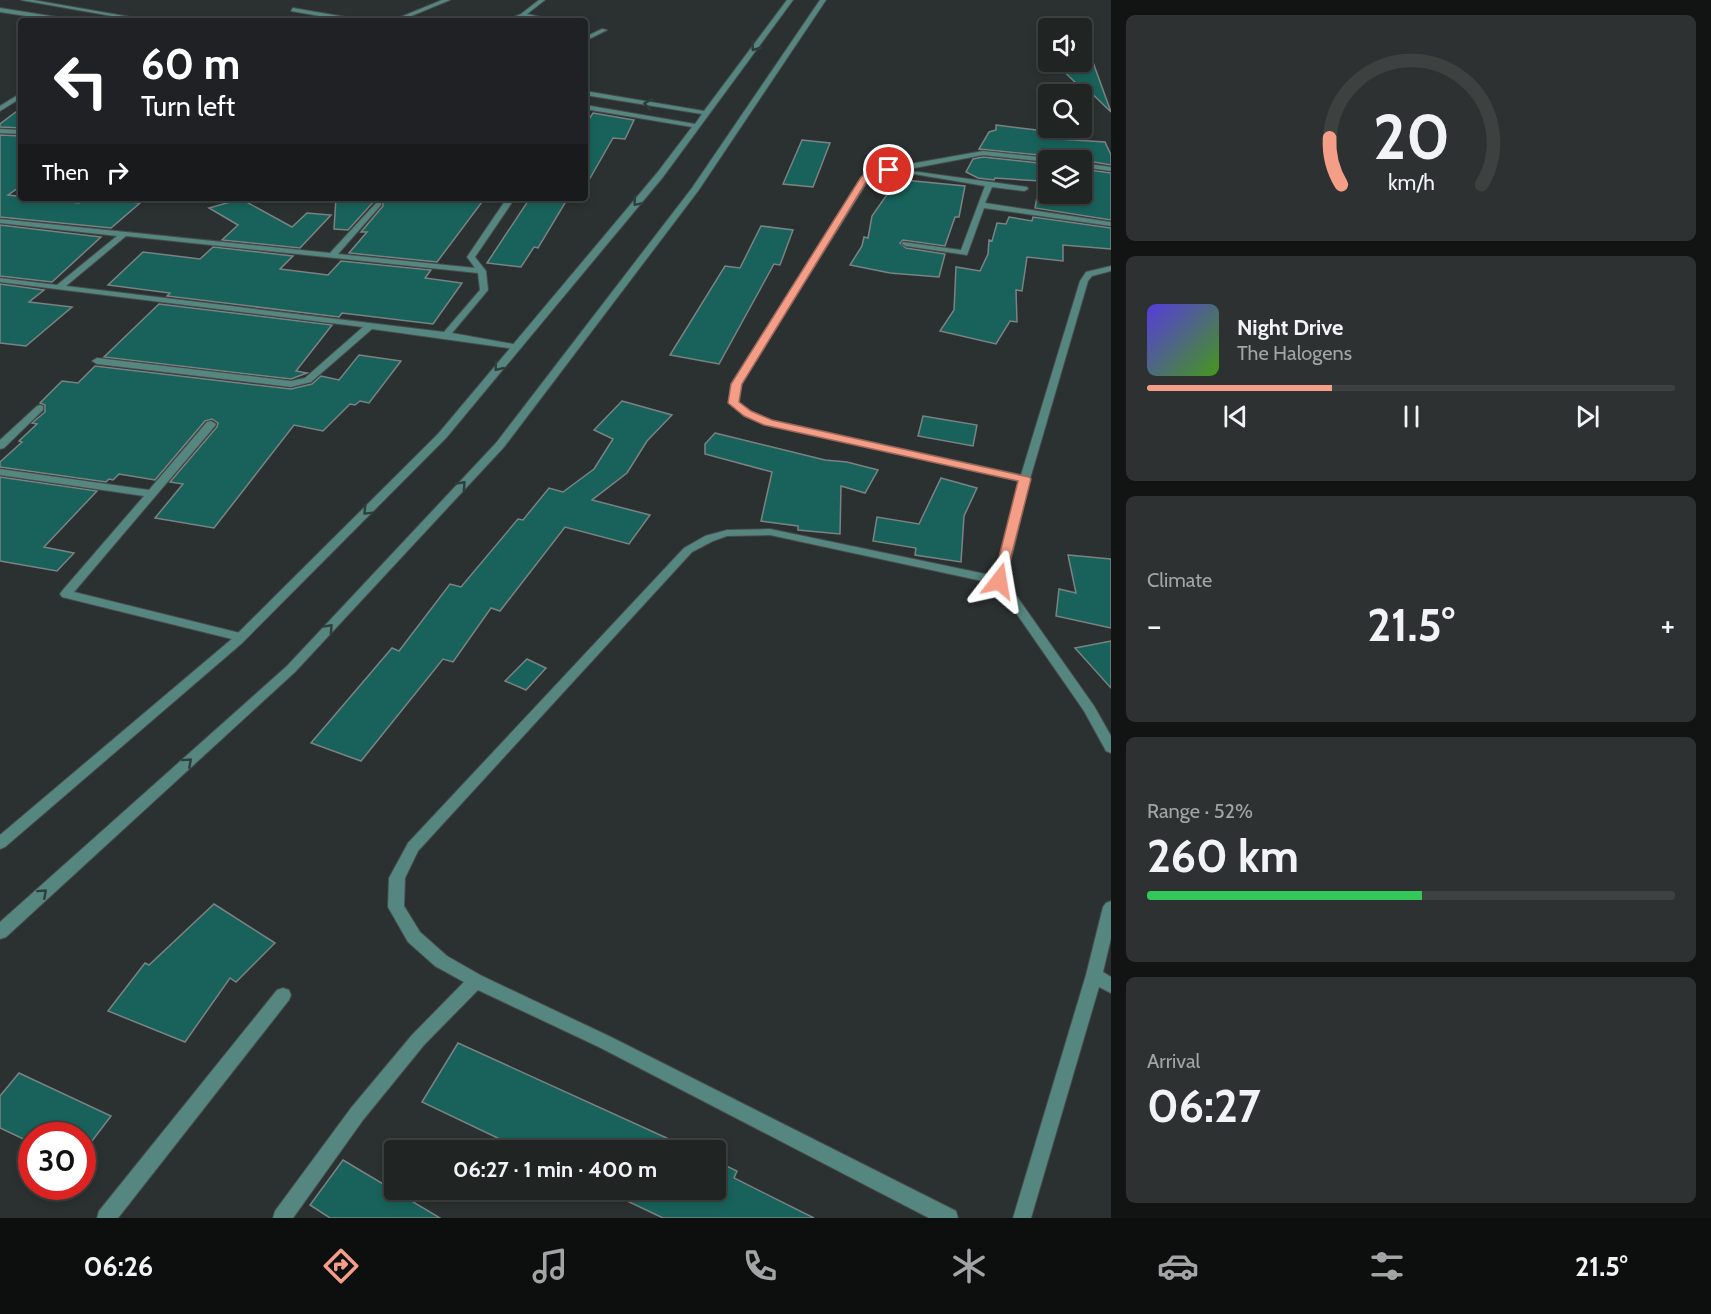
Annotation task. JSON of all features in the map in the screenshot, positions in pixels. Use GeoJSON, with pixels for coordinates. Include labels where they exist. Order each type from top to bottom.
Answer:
{"type":"FeatureCollection","features":[{"type":"Feature","properties":{"kind":"street"},"geometry":{"type":"LineString","coordinates":[[24,0],[132,18]]}},
{"type":"Feature","properties":{"kind":"street"},"geometry":{"type":"LineString","coordinates":[[402,18],[447,0]]}},
{"type":"Feature","properties":{"kind":"street"},"geometry":{"type":"LineString","coordinates":[[516,18],[542,0]]}},
{"type":"Feature","properties":{"kind":"street"},"geometry":{"type":"LineString","coordinates":[[0,843],[240,637],[442,436],[513,347],[660,174],[790,0]]}},
{"type":"Feature","properties":{"kind":"street"},"geometry":{"type":"LineString","coordinates":[[0,932],[291,669],[500,445],[695,189],[823,0]]}},
{"type":"Feature","properties":{"kind":"street"},"geometry":{"type":"LineString","coordinates":[[0,10],[50,18]]}},
{"type":"Feature","properties":{"kind":"street"},"geometry":{"type":"LineString","coordinates":[[293,10],[340,18]]}},
{"type":"Feature","properties":{"kind":"street"},"geometry":{"type":"LineString","coordinates":[[523,15],[540,18]]}},
{"type":"Feature","properties":{"kind":"street"},"geometry":{"type":"LineString","coordinates":[[588,38],[604,30],[594,28]]}},
{"type":"Feature","properties":{"kind":"street"},"geometry":{"type":"LineString","coordinates":[[588,93],[706,113]]}},
{"type":"Feature","properties":{"kind":"street"},"geometry":{"type":"LineString","coordinates":[[0,109],[18,96]]}},
{"type":"Feature","properties":{"kind":"street"},"geometry":{"type":"LineString","coordinates":[[588,108],[696,126]]}},
{"type":"Feature","properties":{"kind":"street"},"geometry":{"type":"LineString","coordinates":[[0,131],[18,132]]}},
{"type":"Feature","properties":{"kind":"street"},"geometry":{"type":"LineString","coordinates":[[1025,479],[768,422],[747,413],[734,403],[736,384],[865,177],[873,173],[983,153],[1038,159]]}},
{"type":"Feature","properties":{"kind":"street"},"geometry":{"type":"LineString","coordinates":[[1092,166],[1111,169]]}},
{"type":"Feature","properties":{"kind":"street"},"geometry":{"type":"LineString","coordinates":[[889,170],[1024,189]]}},
{"type":"Feature","properties":{"kind":"street"},"geometry":{"type":"LineString","coordinates":[[906,244],[964,253],[989,184]]}},
{"type":"Feature","properties":{"kind":"street"},"geometry":{"type":"LineString","coordinates":[[447,335],[484,290],[482,271],[471,257],[509,201]]}},
{"type":"Feature","properties":{"kind":"street"},"geometry":{"type":"LineString","coordinates":[[332,256],[378,203]]}},
{"type":"Feature","properties":{"kind":"street"},"geometry":{"type":"LineString","coordinates":[[981,205],[1111,224]]}},
{"type":"Feature","properties":{"kind":"street"},"geometry":{"type":"LineString","coordinates":[[0,221],[482,271]]}},
{"type":"Feature","properties":{"kind":"street"},"geometry":{"type":"LineString","coordinates":[[59,287],[123,234]]}},
{"type":"Feature","properties":{"kind":"street"},"geometry":{"type":"LineString","coordinates":[[999,581],[1025,479],[1084,281],[1089,274],[1111,268]]}},
{"type":"Feature","properties":{"kind":"street"},"geometry":{"type":"LineString","coordinates":[[0,280],[447,335],[513,347]]}},
{"type":"Feature","properties":{"kind":"street"},"geometry":{"type":"LineString","coordinates":[[97,361],[291,384],[308,380],[369,327]]}},
{"type":"Feature","properties":{"kind":"street"},"geometry":{"type":"LineString","coordinates":[[0,446],[40,408]]}},
{"type":"Feature","properties":{"kind":"street"},"geometry":{"type":"LineString","coordinates":[[211,424],[66,594],[240,637]]}},
{"type":"Feature","properties":{"kind":"street"},"geometry":{"type":"LineString","coordinates":[[0,472],[151,494]]}},
{"type":"Feature","properties":{"kind":"street"},"geometry":{"type":"LineString","coordinates":[[949,1218],[605,1042],[476,981],[441,961],[414,937],[396,907],[397,878],[413,847],[688,550],[707,537],[737,531],[770,532],[999,581],[1089,708],[1111,748]]}},
{"type":"Feature","properties":{"kind":"street"},"geometry":{"type":"LineString","coordinates":[[1022,1218],[1094,975],[1111,907]]}},
{"type":"Feature","properties":{"kind":"street"},"geometry":{"type":"LineString","coordinates":[[1094,975],[1111,986]]}},
{"type":"Feature","properties":{"kind":"street"},"geometry":{"type":"LineString","coordinates":[[282,1218],[357,1114],[418,1040],[476,981]]}},
{"type":"Feature","properties":{"kind":"street"},"geometry":{"type":"LineString","coordinates":[[106,1218],[283,995]]}},
{"type":"Feature","properties":{"kind":"building"},"geometry":{"type":"Polygon","coordinates":[[[1092,60],[1111,112],[1092,94],[1092,84],[1077,84],[1064,72],[1092,72],[1092,60]]]}},
{"type":"Feature","properties":{"kind":"building"},"geometry":{"type":"Polygon","coordinates":[[[18,110],[18,128],[0,127],[0,124],[18,110]]]}},
{"type":"Feature","properties":{"kind":"building"},"geometry":{"type":"Polygon","coordinates":[[[593,113],[634,120],[625,139],[613,138],[588,182],[588,120],[593,113]]]}},
{"type":"Feature","properties":{"kind":"building"},"geometry":{"type":"Polygon","coordinates":[[[996,125],[1038,130],[1038,138],[1105,142],[1111,155],[1111,165],[1092,162],[1092,150],[1038,150],[1038,155],[979,149],[989,132],[996,130],[996,125]]]}},
{"type":"Feature","properties":{"kind":"building"},"geometry":{"type":"Polygon","coordinates":[[[0,135],[18,136],[18,188],[8,195],[18,196],[18,201],[140,203],[111,228],[0,217],[0,135]]]}},
{"type":"Feature","properties":{"kind":"building"},"geometry":{"type":"Polygon","coordinates":[[[802,140],[830,143],[813,187],[783,184],[802,140]]]}},
{"type":"Feature","properties":{"kind":"building"},"geometry":{"type":"Polygon","coordinates":[[[983,157],[1038,163],[1038,181],[978,178],[966,172],[973,159],[983,157]]]}},
{"type":"Feature","properties":{"kind":"building"},"geometry":{"type":"Polygon","coordinates":[[[1092,170],[1111,173],[1111,220],[1035,208],[1038,192],[1038,204],[1092,204],[1092,170]]]}},
{"type":"Feature","properties":{"kind":"building"},"geometry":{"type":"Polygon","coordinates":[[[894,179],[965,186],[959,217],[955,217],[945,246],[903,240],[900,243],[906,248],[945,254],[939,277],[890,273],[850,265],[862,246],[864,237],[868,238],[872,216],[893,186],[894,179]]]}},
{"type":"Feature","properties":{"kind":"building"},"geometry":{"type":"Polygon","coordinates":[[[234,201],[245,201],[292,227],[307,213],[331,215],[300,248],[222,240],[238,225],[209,208],[234,201]]]}},
{"type":"Feature","properties":{"kind":"building"},"geometry":{"type":"Polygon","coordinates":[[[336,201],[374,201],[348,230],[334,229],[336,201]]]}},
{"type":"Feature","properties":{"kind":"building"},"geometry":{"type":"Polygon","coordinates":[[[383,201],[483,201],[437,262],[349,253],[367,232],[361,232],[383,206],[383,201]]]}},
{"type":"Feature","properties":{"kind":"building"},"geometry":{"type":"Polygon","coordinates":[[[528,201],[566,201],[538,248],[534,247],[521,267],[487,263],[528,201]]]}},
{"type":"Feature","properties":{"kind":"building"},"geometry":{"type":"Polygon","coordinates":[[[1009,217],[1032,221],[1033,217],[1111,228],[1111,249],[1063,245],[1063,261],[1027,257],[1022,291],[1016,290],[1017,322],[1010,321],[996,344],[940,331],[954,310],[956,267],[980,271],[988,254],[989,240],[992,241],[997,223],[1006,224],[1009,217]]]}},
{"type":"Feature","properties":{"kind":"building"},"geometry":{"type":"Polygon","coordinates":[[[0,225],[101,237],[52,282],[0,276],[0,225]]]}},
{"type":"Feature","properties":{"kind":"building"},"geometry":{"type":"Polygon","coordinates":[[[761,226],[793,230],[780,265],[774,264],[719,364],[670,355],[725,266],[740,268],[761,226]]]}},
{"type":"Feature","properties":{"kind":"building"},"geometry":{"type":"Polygon","coordinates":[[[213,247],[293,256],[280,269],[328,275],[341,261],[431,270],[425,278],[462,283],[433,324],[342,313],[339,317],[167,296],[170,293],[108,285],[143,252],[200,259],[213,247]]]}},
{"type":"Feature","properties":{"kind":"building"},"geometry":{"type":"Polygon","coordinates":[[[0,284],[44,290],[29,302],[72,307],[26,346],[0,343],[0,284]]]}},
{"type":"Feature","properties":{"kind":"building"},"geometry":{"type":"Polygon","coordinates":[[[159,304],[332,325],[296,371],[307,373],[291,379],[104,357],[159,304]]]}},
{"type":"Feature","properties":{"kind":"building"},"geometry":{"type":"Polygon","coordinates":[[[359,355],[401,361],[369,403],[360,401],[355,405],[350,404],[323,431],[294,425],[214,528],[155,518],[183,484],[170,482],[217,427],[218,423],[212,419],[205,421],[155,480],[119,474],[113,480],[109,479],[106,482],[0,467],[0,462],[22,442],[19,441],[37,424],[32,423],[45,412],[45,405],[40,403],[62,381],[78,383],[95,366],[291,389],[312,384],[321,376],[339,380],[359,355]]]}},
{"type":"Feature","properties":{"kind":"building"},"geometry":{"type":"Polygon","coordinates":[[[622,401],[672,415],[647,441],[627,473],[592,500],[650,515],[629,544],[565,527],[500,611],[491,608],[453,662],[443,659],[361,761],[311,743],[392,648],[399,651],[450,584],[461,587],[518,519],[523,520],[549,488],[563,492],[594,469],[613,439],[594,430],[622,401]]]}},
{"type":"Feature","properties":{"kind":"building"},"geometry":{"type":"Polygon","coordinates":[[[923,416],[977,425],[973,446],[918,436],[923,416]]]}},
{"type":"Feature","properties":{"kind":"building"},"geometry":{"type":"Polygon","coordinates":[[[715,433],[825,460],[847,462],[878,470],[865,493],[841,486],[840,534],[798,530],[798,526],[761,521],[772,472],[705,454],[705,444],[715,433]]]}},
{"type":"Feature","properties":{"kind":"building"},"geometry":{"type":"Polygon","coordinates":[[[0,477],[97,491],[44,547],[74,553],[57,571],[0,561],[0,477]]]}},
{"type":"Feature","properties":{"kind":"building"},"geometry":{"type":"Polygon","coordinates":[[[941,478],[977,488],[964,516],[961,562],[915,555],[916,548],[873,541],[877,517],[919,524],[941,478]]]}},
{"type":"Feature","properties":{"kind":"building"},"geometry":{"type":"Polygon","coordinates":[[[1068,555],[1111,559],[1111,628],[1056,616],[1059,589],[1076,593],[1068,555]]]}},
{"type":"Feature","properties":{"kind":"building"},"geometry":{"type":"Polygon","coordinates":[[[1111,641],[1111,688],[1075,648],[1111,641]]]}},
{"type":"Feature","properties":{"kind":"building"},"geometry":{"type":"Polygon","coordinates":[[[527,659],[546,668],[526,690],[505,681],[527,659]]]}},
{"type":"Feature","properties":{"kind":"building"},"geometry":{"type":"Polygon","coordinates":[[[214,904],[275,943],[236,982],[230,978],[185,1042],[108,1011],[145,963],[149,965],[214,904]]]}},
{"type":"Feature","properties":{"kind":"building"},"geometry":{"type":"Polygon","coordinates":[[[458,1043],[671,1140],[502,1140],[422,1102],[458,1043]]]}},
{"type":"Feature","properties":{"kind":"building"},"geometry":{"type":"Polygon","coordinates":[[[19,1073],[111,1116],[96,1136],[96,1122],[18,1122],[18,1136],[0,1128],[0,1096],[19,1073]]]}},
{"type":"Feature","properties":{"kind":"building"},"geometry":{"type":"Polygon","coordinates":[[[343,1160],[384,1185],[384,1200],[410,1200],[440,1218],[330,1218],[310,1205],[343,1160]]]}},
{"type":"Feature","properties":{"kind":"building"},"geometry":{"type":"Polygon","coordinates":[[[726,1166],[737,1171],[734,1178],[814,1218],[663,1218],[625,1200],[726,1200],[726,1166]]]}},
{"type":"Feature","properties":{"kind":"route"},"geometry":{"type":"LineString","coordinates":[[889,170],[868,174],[865,177],[736,384],[734,403],[747,413],[768,422],[1025,479],[999,581]]}}]}
